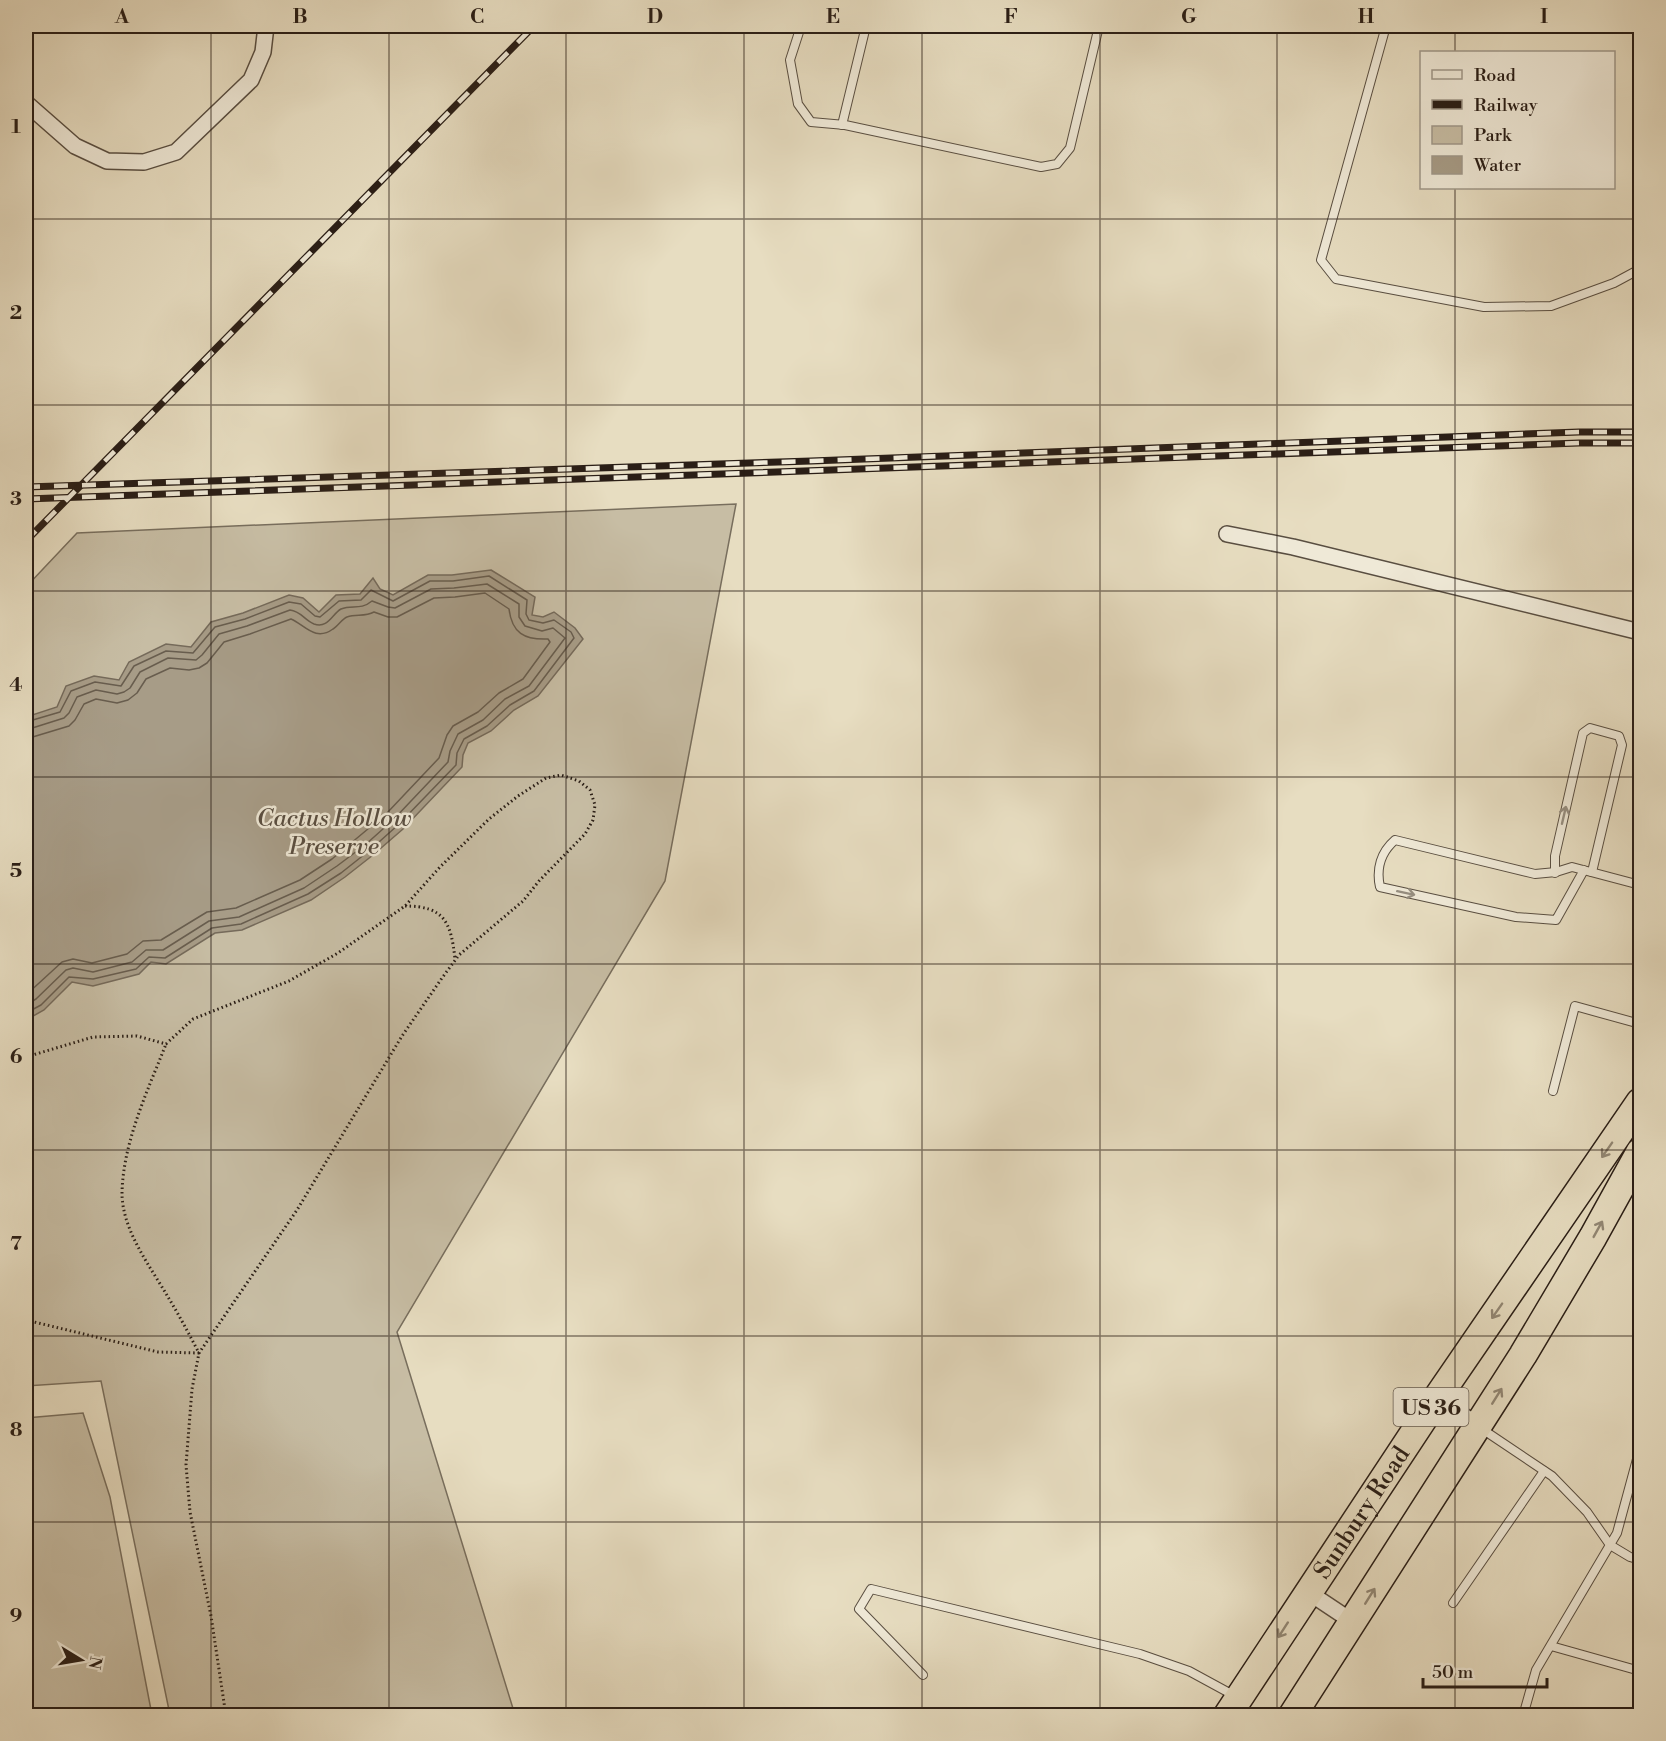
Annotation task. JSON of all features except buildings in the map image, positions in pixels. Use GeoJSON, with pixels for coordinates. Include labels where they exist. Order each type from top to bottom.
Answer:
{"type":"FeatureCollection","features":[{"type":"Feature","properties":{"kind":"highway","name":"Sunbury Road"},"geometry":{"type":"LineString","coordinates":[[1233,1707],[1437,1398],[1641,1102]]}},
{"type":"Feature","properties":{"kind":"highway","name":"US 36"},"geometry":{"type":"LineString","coordinates":[[1292,1716],[1479,1426],[1593,1237],[1641,1152]]}},
{"type":"Feature","properties":{"kind":"street"},"geometry":{"type":"LineString","coordinates":[[26,103],[75,146],[107,161],[144,162],[176,152],[250,80],[263,52],[266,26]]}},
{"type":"Feature","properties":{"kind":"street"},"geometry":{"type":"LineString","coordinates":[[1227,534],[1293,547],[1641,632]]}},
{"type":"Feature","properties":{"kind":"street"},"geometry":{"type":"LineString","coordinates":[[1437,1398],[1479,1426]]}},
{"type":"Feature","properties":{"kind":"street"},"geometry":{"type":"LineString","coordinates":[[1308,1592],[1353,1623]]}},
{"type":"Feature","properties":{"kind":"lane"},"geometry":{"type":"LineString","coordinates":[[801,26],[790,60],[798,104],[811,122],[842,125],[1041,167],[1057,164],[1070,148],[1099,26]]}},
{"type":"Feature","properties":{"kind":"lane"},"geometry":{"type":"LineString","coordinates":[[842,125],[866,26]]}},
{"type":"Feature","properties":{"kind":"lane"},"geometry":{"type":"LineString","coordinates":[[1386,26],[1321,260],[1336,279],[1484,307],[1551,306],[1614,283],[1641,269]]}},
{"type":"Feature","properties":{"kind":"lane"},"geometry":{"type":"LineString","coordinates":[[1555,873],[1555,856],[1584,733],[1590,728],[1619,736],[1622,746],[1588,871],[1556,920],[1516,917],[1380,887],[1377,875],[1384,849],[1395,840],[1535,874],[1555,873],[1572,867],[1588,871],[1641,885]]}},
{"type":"Feature","properties":{"kind":"lane"},"geometry":{"type":"LineString","coordinates":[[1553,1090],[1575,1006],[1641,1024]]}},
{"type":"Feature","properties":{"kind":"lane"},"geometry":{"type":"LineString","coordinates":[[1479,1426],[1552,1476],[1587,1512],[1610,1545],[1630,1557],[1641,1560]]}},
{"type":"Feature","properties":{"kind":"lane"},"geometry":{"type":"LineString","coordinates":[[1523,1716],[1536,1670],[1617,1533],[1640,1448]]}},
{"type":"Feature","properties":{"kind":"lane"},"geometry":{"type":"LineString","coordinates":[[1454,1603],[1544,1471]]}},
{"type":"Feature","properties":{"kind":"lane"},"geometry":{"type":"LineString","coordinates":[[923,1675],[859,1609],[872,1589],[1140,1654],[1189,1671],[1233,1707]]}},
{"type":"Feature","properties":{"kind":"lane"},"geometry":{"type":"LineString","coordinates":[[1551,1647],[1641,1671]]}},
{"type":"Feature","properties":{"kind":"path"},"geometry":{"type":"LineString","coordinates":[[199,1353],[141,1252],[126,1218],[122,1194],[128,1152],[141,1105],[166,1044],[193,1019],[289,981],[338,953],[405,906],[440,867],[489,819],[546,778],[561,775],[579,781],[590,790],[595,805],[592,820],[585,834],[539,880],[523,901],[455,960],[402,1036],[297,1210],[199,1353],[192,1389],[186,1465],[190,1512],[211,1616],[226,1716]]}},
{"type":"Feature","properties":{"kind":"path"},"geometry":{"type":"LineString","coordinates":[[405,906],[422,906],[440,914],[447,922],[455,960]]}},
{"type":"Feature","properties":{"kind":"path"},"geometry":{"type":"LineString","coordinates":[[26,1057],[93,1037],[137,1036],[166,1044]]}},
{"type":"Feature","properties":{"kind":"path"},"geometry":{"type":"LineString","coordinates":[[26,1320],[158,1352],[199,1353]]}},
{"type":"Feature","properties":{"kind":"green space","name":"Cactus Hollow Preserve"},"geometry":{"type":"Polygon","coordinates":[[[736,504],[665,881],[397,1332],[515,1715],[170,1715],[101,1381],[26,1386],[26,587],[77,533],[736,504]]]}},
{"type":"Feature","properties":{"kind":"green space"},"geometry":{"type":"Polygon","coordinates":[[[83,1413],[110,1497],[152,1715],[26,1715],[26,1418],[83,1413]]]}},
{"type":"Feature","properties":{"kind":"water"},"geometry":{"type":"Polygon","coordinates":[[[491,570],[535,597],[532,615],[543,617],[554,612],[575,628],[583,639],[538,696],[514,710],[491,731],[468,743],[463,755],[462,767],[403,829],[345,877],[311,900],[242,930],[215,933],[166,964],[151,962],[139,974],[93,986],[72,982],[44,1010],[26,1020],[26,717],[57,707],[66,686],[94,676],[119,680],[129,662],[166,644],[191,647],[211,622],[243,613],[289,595],[303,598],[319,612],[336,595],[360,594],[373,578],[380,589],[393,595],[428,575],[452,575],[491,570]]]}},
{"type":"Feature","properties":{"kind":"railway"},"geometry":{"type":"LineString","coordinates":[[26,541],[534,26]]}},
{"type":"Feature","properties":{"kind":"railway"},"geometry":{"type":"LineString","coordinates":[[26,487],[1579,432],[1640,432]]}},
{"type":"Feature","properties":{"kind":"railway"},"geometry":{"type":"LineString","coordinates":[[26,499],[1579,443],[1640,443]]}}]}
